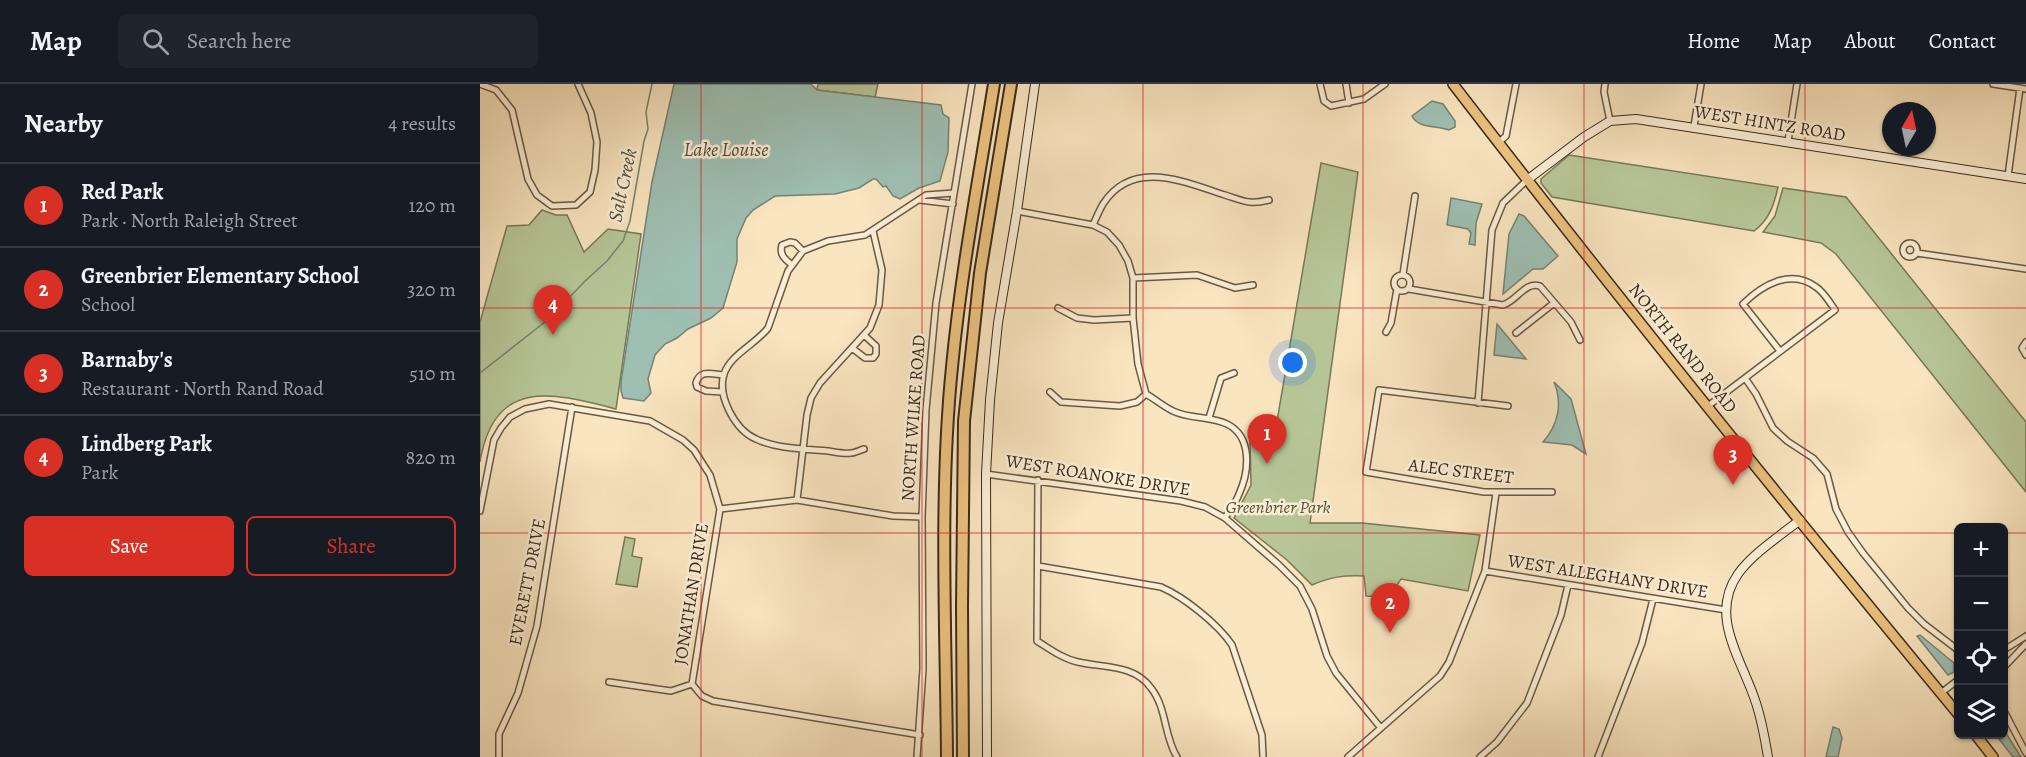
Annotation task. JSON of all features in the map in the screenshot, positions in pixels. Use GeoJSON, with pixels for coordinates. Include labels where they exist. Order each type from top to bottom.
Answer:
{"type":"FeatureCollection","features":[{"type":"Feature","properties":{"kind":"highway"},"geometry":{"type":"LineString","coordinates":[[946,757],[945,539],[951,368],[959,301],[994,84]]}},
{"type":"Feature","properties":{"kind":"highway"},"geometry":{"type":"LineString","coordinates":[[963,757],[964,422],[980,273],[1011,84]]}},
{"type":"Feature","properties":{"kind":"main road","name":"NORTH RAND ROAD"},"geometry":{"type":"LineString","coordinates":[[1453,84],[1708,406],[1954,707]]}},
{"type":"Feature","properties":{"kind":"main road"},"geometry":{"type":"LineString","coordinates":[[1978,739],[1992,757]]}},
{"type":"Feature","properties":{"kind":"street"},"geometry":{"type":"LineString","coordinates":[[480,84],[496,90],[512,110],[528,179],[537,195],[552,206],[576,205],[590,192],[595,170],[597,142],[591,113],[578,84]]}},
{"type":"Feature","properties":{"kind":"street","name":"NORTH WILKE ROAD"},"geometry":{"type":"LineString","coordinates":[[917,757],[923,669],[922,517],[926,410],[936,303],[972,84]]}},
{"type":"Feature","properties":{"kind":"street"},"geometry":{"type":"LineString","coordinates":[[987,757],[987,474],[990,400],[998,323],[1035,84]]}},
{"type":"Feature","properties":{"kind":"street"},"geometry":{"type":"LineString","coordinates":[[1320,84],[1325,104],[1331,106],[1364,99],[1385,84]]}},
{"type":"Feature","properties":{"kind":"street"},"geometry":{"type":"LineString","coordinates":[[1346,84],[1349,103]]}},
{"type":"Feature","properties":{"kind":"street"},"geometry":{"type":"LineString","coordinates":[[1498,143],[1506,136],[1516,84]]}},
{"type":"Feature","properties":{"kind":"street"},"geometry":{"type":"LineString","coordinates":[[1605,84],[1604,92],[1610,121]]}},
{"type":"Feature","properties":{"kind":"street"},"geometry":{"type":"LineString","coordinates":[[1694,126],[1701,84]]}},
{"type":"Feature","properties":{"kind":"street"},"geometry":{"type":"LineString","coordinates":[[1788,141],[1797,84]]}},
{"type":"Feature","properties":{"kind":"street"},"geometry":{"type":"LineString","coordinates":[[1993,84],[2023,89],[2008,176]]}},
{"type":"Feature","properties":{"kind":"street","name":"WEST HINTZ ROAD"},"geometry":{"type":"LineString","coordinates":[[1527,180],[1584,136],[1610,121],[1636,119],[2026,178]]}},
{"type":"Feature","properties":{"kind":"street"},"geometry":{"type":"LineString","coordinates":[[1093,225],[1104,203],[1117,188],[1129,181],[1147,176],[1169,178],[1253,204],[1269,200]]}},
{"type":"Feature","properties":{"kind":"street"},"geometry":{"type":"LineString","coordinates":[[1508,406],[1478,404],[1492,230],[1503,203],[1527,180]]}},
{"type":"Feature","properties":{"kind":"street"},"geometry":{"type":"LineString","coordinates":[[864,449],[851,453],[803,449],[755,439],[734,417],[723,392],[724,375],[734,360],[768,328],[792,265],[803,251],[828,241],[865,235],[926,195],[954,193]]}},
{"type":"Feature","properties":{"kind":"street"},"geometry":{"type":"LineString","coordinates":[[1403,274],[1415,196]]}},
{"type":"Feature","properties":{"kind":"street"},"geometry":{"type":"LineString","coordinates":[[920,200],[953,204]]}},
{"type":"Feature","properties":{"kind":"street"},"geometry":{"type":"LineString","coordinates":[[1017,212],[1093,225],[1107,232],[1119,245],[1128,261],[1133,278],[1133,318],[1138,364],[1146,393],[1175,412],[1228,424],[1240,434],[1246,444],[1245,476],[1239,495],[1224,518]]}},
{"type":"Feature","properties":{"kind":"street"},"geometry":{"type":"LineString","coordinates":[[797,500],[811,398],[820,383],[870,328],[881,294],[882,270],[873,231]]}},
{"type":"Feature","properties":{"kind":"street"},"geometry":{"type":"LineString","coordinates":[[792,265],[783,258],[782,246],[790,242],[795,243],[803,251]]}},
{"type":"Feature","properties":{"kind":"street"},"geometry":{"type":"LineString","coordinates":[[1917,253],[2026,269]]}},
{"type":"Feature","properties":{"kind":"street"},"geometry":{"type":"LineString","coordinates":[[1386,332],[1391,323],[1397,289],[1394,280],[1403,274],[1408,276],[1411,281],[1408,289]]}},
{"type":"Feature","properties":{"kind":"street"},"geometry":{"type":"LineString","coordinates":[[1133,278],[1197,275],[1235,288],[1253,285]]}},
{"type":"Feature","properties":{"kind":"street"},"geometry":{"type":"LineString","coordinates":[[1708,406],[1835,310],[1816,287],[1792,279],[1783,279],[1768,284],[1743,304],[1780,351]]}},
{"type":"Feature","properties":{"kind":"street"},"geometry":{"type":"LineString","coordinates":[[1397,289],[1503,305],[1509,303],[1531,285],[1536,284],[1571,322],[1580,340]]}},
{"type":"Feature","properties":{"kind":"street"},"geometry":{"type":"LineString","coordinates":[[1516,333],[1554,303]]}},
{"type":"Feature","properties":{"kind":"street"},"geometry":{"type":"LineString","coordinates":[[1058,308],[1077,318],[1094,320],[1133,318]]}},
{"type":"Feature","properties":{"kind":"street"},"geometry":{"type":"LineString","coordinates":[[852,348],[865,358],[873,358],[876,354],[876,346],[864,335]]}},
{"type":"Feature","properties":{"kind":"street"},"geometry":{"type":"LineString","coordinates":[[2026,342],[2022,348],[2026,355]]}},
{"type":"Feature","properties":{"kind":"street"},"geometry":{"type":"LineString","coordinates":[[1209,418],[1221,378],[1234,372]]}},
{"type":"Feature","properties":{"kind":"street"},"geometry":{"type":"LineString","coordinates":[[723,392],[706,391],[697,387],[696,383],[702,374],[724,375]]}},
{"type":"Feature","properties":{"kind":"street"},"geometry":{"type":"LineString","coordinates":[[1745,378],[1773,428],[1787,441],[1813,458],[1827,474],[1836,508],[1848,532],[1863,553],[1908,608],[1924,624],[1954,646]]}},
{"type":"Feature","properties":{"kind":"street","name":"ALEC STREET"},"geometry":{"type":"LineString","coordinates":[[1478,404],[1379,390],[1366,472],[1496,493],[1552,492]]}},
{"type":"Feature","properties":{"kind":"street"},"geometry":{"type":"LineString","coordinates":[[1050,392],[1061,402],[1120,406],[1137,402],[1146,393]]}},
{"type":"Feature","properties":{"kind":"street"},"geometry":{"type":"LineString","coordinates":[[480,511],[492,446],[497,434],[517,412],[536,405],[549,404],[650,421],[673,433],[694,450],[703,462],[711,475],[720,509],[797,500],[893,516],[922,517]]}},
{"type":"Feature","properties":{"kind":"street","name":"EVERETT DRIVE"},"geometry":{"type":"LineString","coordinates":[[499,757],[499,734],[518,693],[537,626],[572,407]]}},
{"type":"Feature","properties":{"kind":"street","name":"WEST ROANOKE DRIVE"},"geometry":{"type":"LineString","coordinates":[[987,474],[1181,501],[1204,507],[1224,518],[1300,586],[1312,609],[1327,656],[1336,673],[1380,727]]}},
{"type":"Feature","properties":{"kind":"street"},"geometry":{"type":"LineString","coordinates":[[1038,480],[1037,640],[1059,655],[1077,662],[1115,667],[1131,672],[1150,685],[1160,701],[1175,756]]}},
{"type":"Feature","properties":{"kind":"street"},"geometry":{"type":"LineString","coordinates":[[1347,757],[1440,676],[1449,662],[1485,571],[1496,493]]}},
{"type":"Feature","properties":{"kind":"street","name":"JONATHAN DRIVE"},"geometry":{"type":"LineString","coordinates":[[692,684],[720,509]]}},
{"type":"Feature","properties":{"kind":"street"},"geometry":{"type":"LineString","coordinates":[[1768,757],[1757,706],[1729,636],[1726,610],[1731,587],[1739,573],[1750,561],[1800,520]]}},
{"type":"Feature","properties":{"kind":"street"},"geometry":{"type":"LineString","coordinates":[[1038,567],[1161,587],[1174,592],[1225,633],[1232,645],[1262,735],[1263,757]]}},
{"type":"Feature","properties":{"kind":"street","name":"WEST ALLEGHANY DRIVE"},"geometry":{"type":"LineString","coordinates":[[1485,571],[1726,610]]}},
{"type":"Feature","properties":{"kind":"street"},"geometry":{"type":"LineString","coordinates":[[1480,757],[1497,742],[1527,703],[1561,615],[1568,585]]}},
{"type":"Feature","properties":{"kind":"street"},"geometry":{"type":"LineString","coordinates":[[1598,757],[1642,643],[1653,599]]}},
{"type":"Feature","properties":{"kind":"street"},"geometry":{"type":"LineString","coordinates":[[2008,647],[2026,636]]}},
{"type":"Feature","properties":{"kind":"street"},"geometry":{"type":"LineString","coordinates":[[2008,663],[2026,644]]}},
{"type":"Feature","properties":{"kind":"street"},"geometry":{"type":"LineString","coordinates":[[609,682],[671,691],[692,684],[702,696],[713,701],[920,735]]}},
{"type":"Feature","properties":{"kind":"street"},"geometry":{"type":"LineString","coordinates":[[1941,693],[1954,684]]}},
{"type":"Feature","properties":{"kind":"street"},"geometry":{"type":"LineString","coordinates":[[2008,719],[2026,753]]}},
{"type":"Feature","properties":{"kind":"green space"},"geometry":{"type":"Polygon","coordinates":[[[818,84],[878,84],[875,97],[817,90],[818,84]]]}},
{"type":"Feature","properties":{"kind":"green space"},"geometry":{"type":"Polygon","coordinates":[[[1569,155],[1778,187],[1770,212],[1764,222],[1754,231],[1552,197],[1541,183],[1541,179],[1569,155]]]}},
{"type":"Feature","properties":{"kind":"green space","name":"Greenbrier Park"},"geometry":{"type":"Polygon","coordinates":[[[1321,163],[1358,172],[1310,523],[1362,523],[1480,535],[1468,591],[1401,579],[1391,594],[1385,593],[1385,597],[1366,596],[1364,576],[1337,577],[1312,585],[1287,560],[1234,518],[1251,485],[1250,441],[1275,433],[1321,163]]]}},
{"type":"Feature","properties":{"kind":"green space"},"geometry":{"type":"Polygon","coordinates":[[[1783,188],[1846,197],[2026,422],[2026,492],[1836,254],[1821,243],[1763,232],[1775,216],[1783,188]]]}},
{"type":"Feature","properties":{"kind":"green space"},"geometry":{"type":"Polygon","coordinates":[[[542,210],[556,215],[567,215],[584,252],[608,229],[641,234],[616,409],[571,398],[549,396],[530,397],[513,403],[498,415],[487,434],[480,462],[480,322],[507,226],[529,225],[542,210]]]}},
{"type":"Feature","properties":{"kind":"green space"},"geometry":{"type":"Polygon","coordinates":[[[625,537],[635,539],[632,556],[642,558],[637,587],[616,584],[625,537]]]}},
{"type":"Feature","properties":{"kind":"water","name":"Lake Louise"},"geometry":{"type":"Polygon","coordinates":[[[674,84],[811,84],[817,90],[941,105],[943,114],[949,118],[948,152],[940,181],[919,188],[900,199],[893,196],[886,186],[883,187],[876,179],[873,179],[859,188],[835,194],[775,196],[753,210],[746,218],[737,239],[737,262],[723,308],[711,318],[665,344],[655,355],[648,379],[651,393],[644,401],[623,398],[621,382],[652,182],[674,84]]]}},
{"type":"Feature","properties":{"kind":"water"},"geometry":{"type":"Polygon","coordinates":[[[1432,101],[1443,104],[1455,121],[1455,127],[1449,130],[1423,125],[1415,120],[1412,116],[1432,101]]]}},
{"type":"Feature","properties":{"kind":"water"},"geometry":{"type":"Polygon","coordinates":[[[1451,198],[1482,204],[1476,223],[1475,245],[1469,244],[1471,233],[1468,229],[1447,225],[1451,198]]]}},
{"type":"Feature","properties":{"kind":"water"},"geometry":{"type":"Polygon","coordinates":[[[1519,214],[1524,216],[1558,256],[1543,269],[1533,269],[1503,294],[1509,234],[1519,214]]]}},
{"type":"Feature","properties":{"kind":"water"},"geometry":{"type":"Polygon","coordinates":[[[1497,324],[1526,359],[1494,355],[1497,324]]]}},
{"type":"Feature","properties":{"kind":"water"},"geometry":{"type":"Polygon","coordinates":[[[1554,382],[1571,399],[1586,454],[1572,445],[1543,442],[1558,414],[1557,390],[1554,382]]]}},
{"type":"Feature","properties":{"kind":"water"},"geometry":{"type":"Polygon","coordinates":[[[1920,635],[1954,663],[1954,672],[1948,675],[1917,636],[1920,635]]]}},
{"type":"Feature","properties":{"kind":"water"},"geometry":{"type":"Polygon","coordinates":[[[1833,727],[1839,729],[1842,738],[1838,757],[1826,757],[1833,727]]]}},
{"type":"Feature","properties":{"kind":"water"},"geometry":{"type":"Polygon","coordinates":[[[2008,736],[2021,757],[2013,757],[1999,739],[2008,739],[2008,736]]]}},
{"type":"Feature","properties":{"kind":"waterway","name":"Salt Creek"},"geometry":{"type":"LineString","coordinates":[[480,373],[550,318],[607,261],[623,241],[630,221],[648,129],[646,112],[652,84]]}},
{"type":"Feature","properties":{"kind":"place","name":"Lindberg Park"},"geometry":{"type":"Point","coordinates":[553,335]}},
{"type":"Feature","properties":{"kind":"place","name":"Red Park"},"geometry":{"type":"Point","coordinates":[1267,464]}},
{"type":"Feature","properties":{"kind":"place","name":"Barnaby's"},"geometry":{"type":"Point","coordinates":[1733,485]}},
{"type":"Feature","properties":{"kind":"place","name":"Greenbrier Elementary School"},"geometry":{"type":"Point","coordinates":[1390,633]}}]}
